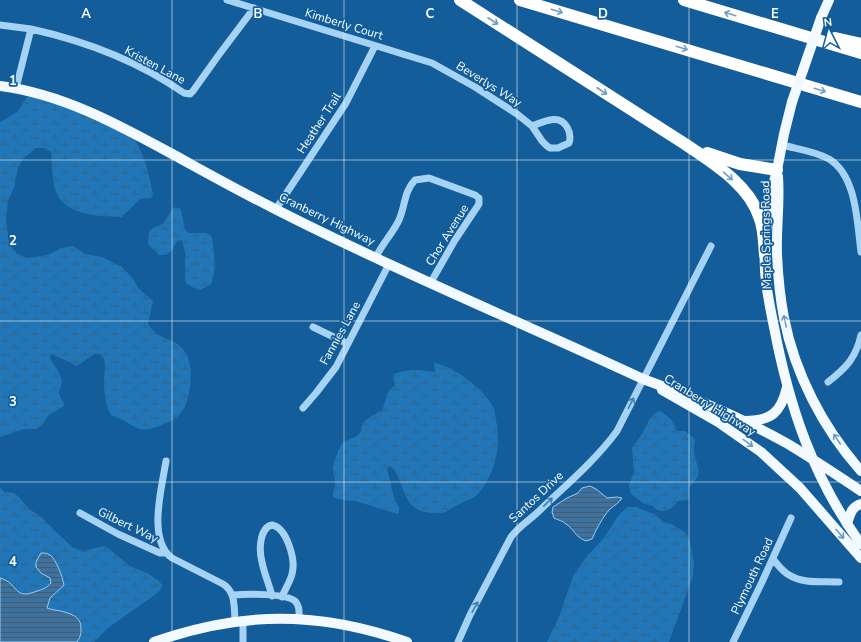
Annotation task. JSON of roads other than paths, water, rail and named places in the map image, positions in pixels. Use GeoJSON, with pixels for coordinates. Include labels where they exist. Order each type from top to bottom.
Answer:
{"type":"FeatureCollection","features":[{"type":"Feature","properties":{"kind":"highway"},"geometry":{"type":"LineString","coordinates":[[460,0],[686,144],[728,175],[753,202],[762,224],[764,255]]}},
{"type":"Feature","properties":{"kind":"highway"},"geometry":{"type":"LineString","coordinates":[[520,0],[861,102]]}},
{"type":"Feature","properties":{"kind":"highway"},"geometry":{"type":"LineString","coordinates":[[684,0],[861,53]]}},
{"type":"Feature","properties":{"kind":"highway"},"geometry":{"type":"LineString","coordinates":[[768,25],[861,44]]}},
{"type":"Feature","properties":{"kind":"highway"},"geometry":{"type":"LineString","coordinates":[[686,144],[714,156],[734,162],[763,169],[778,170]]}},
{"type":"Feature","properties":{"kind":"main road","name":"Maple Springs Road"},"geometry":{"type":"LineString","coordinates":[[812,458],[787,387],[770,303],[764,255],[770,199],[778,170],[792,102],[821,18],[829,0]]}},
{"type":"Feature","properties":{"kind":"main road","name":"Cranberry Highway"},"geometry":{"type":"LineString","coordinates":[[0,86],[16,88],[56,99],[99,116],[276,209],[389,264],[643,379],[676,391],[780,440],[812,458],[861,491]]}},
{"type":"Feature","properties":{"kind":"main road","name":"Maple Springs Road"},"geometry":{"type":"LineString","coordinates":[[778,170],[778,266],[782,302],[788,334],[799,367],[813,399],[829,428],[848,456],[861,471]]}},
{"type":"Feature","properties":{"kind":"main road","name":"Cranberry Highway"},"geometry":{"type":"LineString","coordinates":[[643,379],[718,422],[760,452],[800,488],[861,558]]}},
{"type":"Feature","properties":{"kind":"main road"},"geometry":{"type":"LineString","coordinates":[[741,421],[759,420],[775,413],[782,404],[787,387]]}},
{"type":"Feature","properties":{"kind":"main road"},"geometry":{"type":"LineString","coordinates":[[812,458],[825,487],[861,544]]}},
{"type":"Feature","properties":{"kind":"main road"},"geometry":{"type":"LineString","coordinates":[[847,524],[853,509],[861,504]]}},
{"type":"Feature","properties":{"kind":"main road"},"geometry":{"type":"LineString","coordinates":[[154,642],[201,628],[239,621],[268,618],[322,621],[357,627],[407,642]]}},
{"type":"Feature","properties":{"kind":"street","name":"Kimberly Court"},"geometry":{"type":"LineString","coordinates":[[227,0],[432,63]]}},
{"type":"Feature","properties":{"kind":"street","name":"Kristen Lane"},"geometry":{"type":"LineString","coordinates":[[0,24],[31,29],[98,48],[144,69],[188,94],[193,91],[254,8]]}},
{"type":"Feature","properties":{"kind":"street"},"geometry":{"type":"LineString","coordinates":[[16,88],[31,29]]}},
{"type":"Feature","properties":{"kind":"street","name":"Heather Trail"},"geometry":{"type":"LineString","coordinates":[[276,209],[346,103],[375,46]]}},
{"type":"Feature","properties":{"kind":"street","name":"Beverlys Way"},"geometry":{"type":"LineString","coordinates":[[432,63],[491,97],[517,114],[532,126],[542,141],[550,148],[562,147],[569,143],[569,130],[561,121],[556,119],[546,120],[532,126]]}},
{"type":"Feature","properties":{"kind":"street"},"geometry":{"type":"LineString","coordinates":[[782,146],[807,151],[826,158],[835,164],[845,175],[852,194],[861,252]]}},
{"type":"Feature","properties":{"kind":"street","name":"Chor Avenue"},"geometry":{"type":"LineString","coordinates":[[376,257],[381,246],[398,222],[409,188],[414,180],[429,178],[475,195],[479,198],[476,210],[455,240],[431,282]]}},
{"type":"Feature","properties":{"kind":"street"},"geometry":{"type":"LineString","coordinates":[[643,379],[711,246]]}},
{"type":"Feature","properties":{"kind":"street","name":"Fannies Lane"},"geometry":{"type":"LineString","coordinates":[[302,408],[329,376],[348,344],[389,264]]}},
{"type":"Feature","properties":{"kind":"street"},"geometry":{"type":"LineString","coordinates":[[313,328],[348,344]]}},
{"type":"Feature","properties":{"kind":"street"},"geometry":{"type":"LineString","coordinates":[[828,382],[850,361],[857,349],[861,335]]}},
{"type":"Feature","properties":{"kind":"street","name":"Santos Drive"},"geometry":{"type":"LineString","coordinates":[[458,642],[470,614],[511,537],[605,447],[617,431],[643,379]]}},
{"type":"Feature","properties":{"kind":"street"},"geometry":{"type":"LineString","coordinates":[[166,461],[158,521],[160,540],[167,553],[179,562],[227,586],[230,589],[233,595],[239,621],[242,642]]}},
{"type":"Feature","properties":{"kind":"street","name":"Gilbert Way"},"geometry":{"type":"LineString","coordinates":[[80,513],[118,534],[160,553],[167,553]]}},
{"type":"Feature","properties":{"kind":"street","name":"Plymouth Road"},"geometry":{"type":"LineString","coordinates":[[733,642],[791,518]]}},
{"type":"Feature","properties":{"kind":"street"},"geometry":{"type":"LineString","coordinates":[[272,596],[262,564],[261,554],[263,534],[267,527],[272,524],[279,528],[286,537],[292,557],[293,572],[282,597]]}},
{"type":"Feature","properties":{"kind":"street"},"geometry":{"type":"LineString","coordinates":[[773,559],[783,571],[794,578],[806,581],[839,582]]}},
{"type":"Feature","properties":{"kind":"street"},"geometry":{"type":"LineString","coordinates":[[233,595],[282,597],[295,602],[299,609],[299,619]]}}]}
